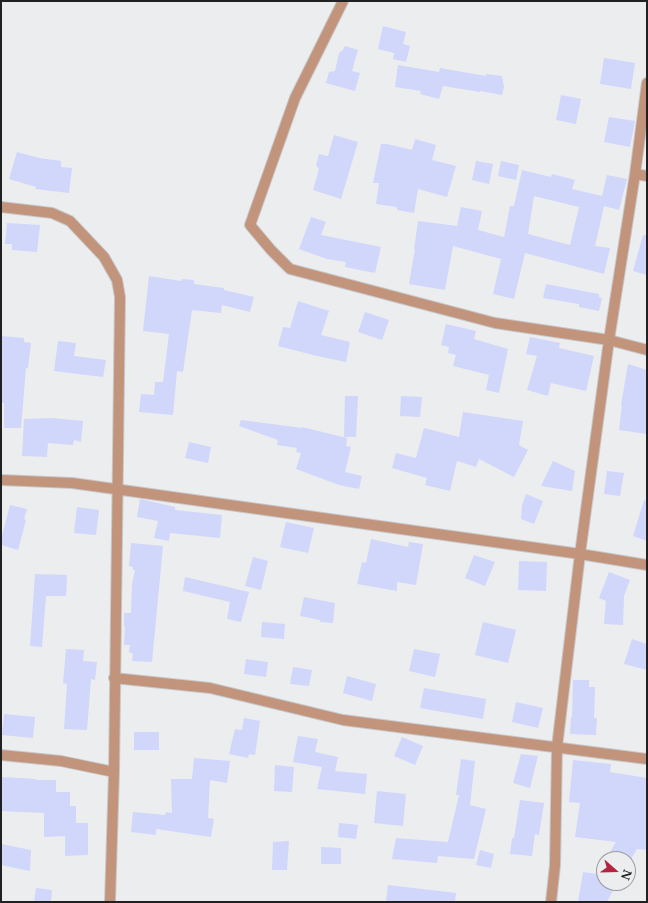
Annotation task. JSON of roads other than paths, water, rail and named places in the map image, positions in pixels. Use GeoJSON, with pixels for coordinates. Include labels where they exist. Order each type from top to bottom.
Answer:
{"type":"FeatureCollection","features":[{"type":"Feature","properties":{"kind":"street"},"geometry":{"type":"LineString","coordinates":[[343,1],[295,98],[250,225],[271,250],[290,269],[495,323],[608,340],[647,350]]}},
{"type":"Feature","properties":{"kind":"street"},"geometry":{"type":"LineString","coordinates":[[551,902],[555,865],[557,747],[608,340],[635,174],[647,83]]}},
{"type":"Feature","properties":{"kind":"street"},"geometry":{"type":"LineString","coordinates":[[635,174],[647,176]]}},
{"type":"Feature","properties":{"kind":"street"},"geometry":{"type":"LineString","coordinates":[[1,207],[52,213],[70,221],[104,258],[118,280],[120,296],[114,772],[110,902]]}},
{"type":"Feature","properties":{"kind":"street"},"geometry":{"type":"LineString","coordinates":[[1,480],[72,483],[580,554],[647,565]]}},
{"type":"Feature","properties":{"kind":"street"},"geometry":{"type":"LineString","coordinates":[[114,678],[210,688],[343,720],[647,759]]}},
{"type":"Feature","properties":{"kind":"street"},"geometry":{"type":"LineString","coordinates":[[1,755],[61,761],[114,772]]}}]}
